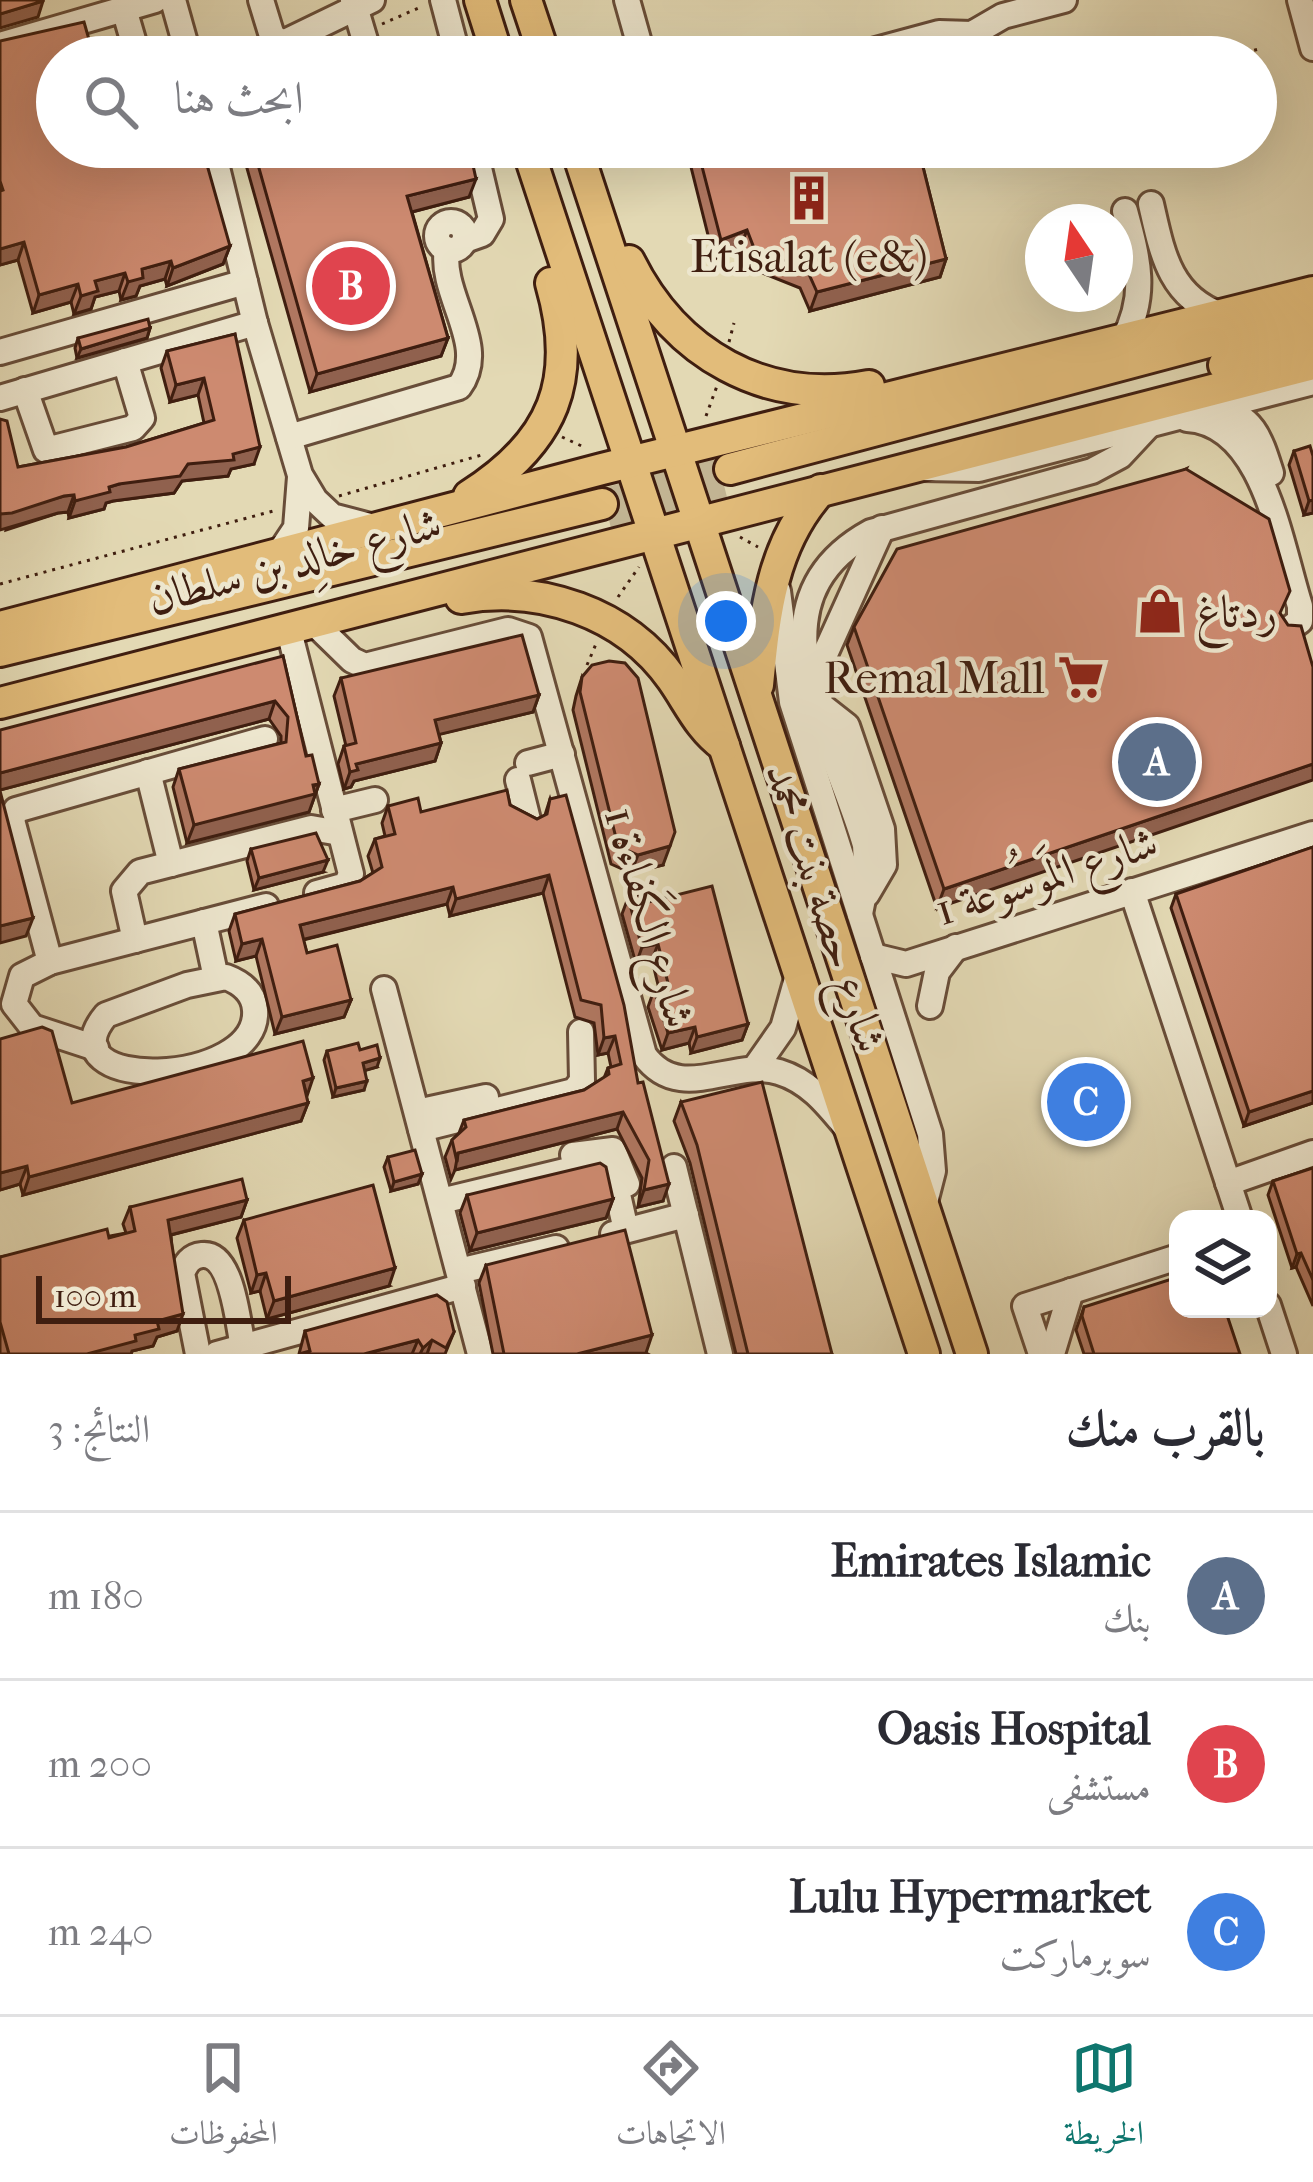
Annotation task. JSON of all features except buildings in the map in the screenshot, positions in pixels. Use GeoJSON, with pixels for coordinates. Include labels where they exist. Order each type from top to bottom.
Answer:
{"type":"FeatureCollection","features":[{"type":"Feature","properties":{"kind":"main road"},"geometry":{"type":"LineString","coordinates":[[480,0],[491,36]]}},
{"type":"Feature","properties":{"kind":"main road"},"geometry":{"type":"LineString","coordinates":[[526,0],[538,36]]}},
{"type":"Feature","properties":{"kind":"main road"},"geometry":{"type":"LineString","coordinates":[[433,514],[498,477],[543,428],[558,391],[564,336],[530,168]]}},
{"type":"Feature","properties":{"kind":"main road","name":"شارع حصة بنت محمد"},"geometry":{"type":"LineString","coordinates":[[533,168],[800,966],[924,1354]]}},
{"type":"Feature","properties":{"kind":"main road","name":"شارع حصة بنت محمد"},"geometry":{"type":"LineString","coordinates":[[583,168],[972,1354]]}},
{"type":"Feature","properties":{"kind":"main road"},"geometry":{"type":"LineString","coordinates":[[587,182],[652,303],[681,336],[724,366],[775,385],[840,392],[1108,345]]}},
{"type":"Feature","properties":{"kind":"main road"},"geometry":{"type":"LineString","coordinates":[[0,627],[385,528],[673,441],[1108,345],[1313,292]]}},
{"type":"Feature","properties":{"kind":"main road"},"geometry":{"type":"LineString","coordinates":[[1313,314],[733,481],[1313,342]]}},
{"type":"Feature","properties":{"kind":"main road"},"geometry":{"type":"LineString","coordinates":[[0,703],[1313,364]]}},
{"type":"Feature","properties":{"kind":"main road"},"geometry":{"type":"LineString","coordinates":[[757,697],[776,570],[794,523],[820,490]]}},
{"type":"Feature","properties":{"kind":"main road","name":"شارع خالِد بن سلطان"},"geometry":{"type":"LineString","coordinates":[[0,651],[606,514],[0,685]]}},
{"type":"Feature","properties":{"kind":"main road"},"geometry":{"type":"LineString","coordinates":[[389,602],[523,596],[595,614],[658,662],[701,725],[728,748]]}},
{"type":"Feature","properties":{"kind":"street"},"geometry":{"type":"LineString","coordinates":[[0,45],[155,0]]}},
{"type":"Feature","properties":{"kind":"street"},"geometry":{"type":"LineString","coordinates":[[173,0],[183,36]]}},
{"type":"Feature","properties":{"kind":"street"},"geometry":{"type":"LineString","coordinates":[[261,0],[272,36]]}},
{"type":"Feature","properties":{"kind":"street"},"geometry":{"type":"LineString","coordinates":[[443,0],[451,36]]}},
{"type":"Feature","properties":{"kind":"street"},"geometry":{"type":"LineString","coordinates":[[627,0],[637,36]]}},
{"type":"Feature","properties":{"kind":"street"},"geometry":{"type":"LineString","coordinates":[[928,36],[973,34],[1003,16],[1064,0]]}},
{"type":"Feature","properties":{"kind":"street"},"geometry":{"type":"LineString","coordinates":[[1300,0],[1313,48]]}},
{"type":"Feature","properties":{"kind":"street"},"geometry":{"type":"LineString","coordinates":[[296,36],[360,3],[366,36]]}},
{"type":"Feature","properties":{"kind":"street"},"geometry":{"type":"LineString","coordinates":[[124,9],[132,36]]}},
{"type":"Feature","properties":{"kind":"street"},"geometry":{"type":"LineString","coordinates":[[217,168],[255,323],[309,502],[349,523],[385,528]]}},
{"type":"Feature","properties":{"kind":"street"},"geometry":{"type":"LineString","coordinates":[[289,437],[459,387],[471,356],[446,271],[455,237],[490,201],[480,168]]}},
{"type":"Feature","properties":{"kind":"street"},"geometry":{"type":"LineString","coordinates":[[1150,204],[1162,254],[1176,284],[1201,306],[1221,315]]}},
{"type":"Feature","properties":{"kind":"street"},"geometry":{"type":"LineString","coordinates":[[1108,345],[1138,307],[1141,283],[1133,247]]}},
{"type":"Feature","properties":{"kind":"street"},"geometry":{"type":"LineString","coordinates":[[0,352],[245,282]]}},
{"type":"Feature","properties":{"kind":"street"},"geometry":{"type":"LineString","coordinates":[[208,292],[220,333]]}},
{"type":"Feature","properties":{"kind":"street"},"geometry":{"type":"LineString","coordinates":[[152,308],[164,350]]}},
{"type":"Feature","properties":{"kind":"street"},"geometry":{"type":"LineString","coordinates":[[125,361],[142,418],[134,428],[46,449],[12,394],[255,323]]}},
{"type":"Feature","properties":{"kind":"street"},"geometry":{"type":"LineString","coordinates":[[59,335],[70,377]]}},
{"type":"Feature","properties":{"kind":"street"},"geometry":{"type":"LineString","coordinates":[[914,466],[969,471],[1313,382]]}},
{"type":"Feature","properties":{"kind":"street"},"geometry":{"type":"LineString","coordinates":[[1214,410],[1240,416],[1258,435],[1313,600]]}},
{"type":"Feature","properties":{"kind":"street"},"geometry":{"type":"LineString","coordinates":[[1178,418],[1224,429],[1250,457],[1300,606],[1298,638]]}},
{"type":"Feature","properties":{"kind":"street"},"geometry":{"type":"LineString","coordinates":[[863,904],[865,845],[801,649],[805,606],[835,558],[882,528],[1102,467],[1148,426]]}},
{"type":"Feature","properties":{"kind":"street"},"geometry":{"type":"LineString","coordinates":[[276,558],[309,502]]}},
{"type":"Feature","properties":{"kind":"street"},"geometry":{"type":"LineString","coordinates":[[819,704],[818,673],[882,528]]}},
{"type":"Feature","properties":{"kind":"street"},"geometry":{"type":"LineString","coordinates":[[776,570],[792,702],[863,904],[873,956],[932,1146],[933,1171],[923,1206]]}},
{"type":"Feature","properties":{"kind":"street"},"geometry":{"type":"LineString","coordinates":[[96,1048],[96,1030],[106,1015],[216,978],[242,985],[255,1006],[254,1025],[236,1046],[197,1065],[147,1073],[115,1069],[96,1048],[32,1027],[18,1014],[14,994],[22,976],[50,962],[346,885],[351,874],[300,624]]}},
{"type":"Feature","properties":{"kind":"street","name":"شارع الكَفاءة 1"},"geometry":{"type":"LineString","coordinates":[[300,624],[365,666],[519,631],[536,648],[644,1055],[664,1075],[682,1081],[755,1068]]}},
{"type":"Feature","properties":{"kind":"street"},"geometry":{"type":"LineString","coordinates":[[50,962],[13,815],[20,807],[265,740]]}},
{"type":"Feature","properties":{"kind":"street"},"geometry":{"type":"LineString","coordinates":[[528,820],[523,771],[562,754]]}},
{"type":"Feature","properties":{"kind":"street"},"geometry":{"type":"LineString","coordinates":[[148,772],[171,864]]}},
{"type":"Feature","properties":{"kind":"street"},"geometry":{"type":"LineString","coordinates":[[135,940],[124,900],[127,883],[140,872],[337,821],[376,800]]}},
{"type":"Feature","properties":{"kind":"street","name":"شارع المَوسُوعة 1"},"geometry":{"type":"LineString","coordinates":[[873,956],[906,964],[1313,834]]}},
{"type":"Feature","properties":{"kind":"street"},"geometry":{"type":"LineString","coordinates":[[1132,891],[1237,1210]]}},
{"type":"Feature","properties":{"kind":"street"},"geometry":{"type":"LineString","coordinates":[[204,922],[216,978]]}},
{"type":"Feature","properties":{"kind":"street"},"geometry":{"type":"LineString","coordinates":[[888,1003],[900,989],[911,987],[930,1006],[937,972],[958,946]]}},
{"type":"Feature","properties":{"kind":"street"},"geometry":{"type":"LineString","coordinates":[[800,966],[783,1028],[755,1068],[804,1084],[852,1135]]}},
{"type":"Feature","properties":{"kind":"street"},"geometry":{"type":"LineString","coordinates":[[384,989],[480,1354]]}},
{"type":"Feature","properties":{"kind":"street"},"geometry":{"type":"LineString","coordinates":[[419,1121],[582,1075],[581,1032]]}},
{"type":"Feature","properties":{"kind":"street"},"geometry":{"type":"LineString","coordinates":[[513,1170],[613,1150],[620,1157],[632,1229]]}},
{"type":"Feature","properties":{"kind":"street"},"geometry":{"type":"LineString","coordinates":[[1228,1183],[1313,1154]]}},
{"type":"Feature","properties":{"kind":"street"},"geometry":{"type":"LineString","coordinates":[[441,1202],[598,1163],[614,1177],[632,1229]]}},
{"type":"Feature","properties":{"kind":"street"},"geometry":{"type":"LineString","coordinates":[[674,1168],[720,1354]]}},
{"type":"Feature","properties":{"kind":"street"},"geometry":{"type":"LineString","coordinates":[[217,1354],[686,1215]]}},
{"type":"Feature","properties":{"kind":"street"},"geometry":{"type":"LineString","coordinates":[[198,1354],[182,1273],[189,1260],[202,1255],[217,1258],[225,1270],[243,1347]]}},
{"type":"Feature","properties":{"kind":"street"},"geometry":{"type":"LineString","coordinates":[[1041,1354],[1025,1306],[1169,1260]]}},
{"type":"Feature","properties":{"kind":"street"},"geometry":{"type":"LineString","coordinates":[[1052,1354],[1071,1291]]}},
{"type":"Feature","properties":{"kind":"street"},"geometry":{"type":"LineString","coordinates":[[1272,1318],[1284,1354]]}},
{"type":"Feature","properties":{"kind":"path"},"geometry":{"type":"LineString","coordinates":[[673,441],[704,422],[724,366]]}},
{"type":"Feature","properties":{"kind":"path"},"geometry":{"type":"LineString","coordinates":[[543,428],[596,453],[629,453]]}},
{"type":"Feature","properties":{"kind":"path"},"geometry":{"type":"LineString","coordinates":[[0,584],[483,454]]}},
{"type":"Feature","properties":{"kind":"tunnel"},"geometry":{"type":"LineString","coordinates":[[602,504],[730,469]]}},
{"type":"Feature","properties":{"kind":"tunnel"},"geometry":{"type":"LineString","coordinates":[[610,524],[736,493]]}},
{"type":"Feature","properties":{"kind":"place","name":"Etisalat (e&)"},"geometry":{"type":"Point","coordinates":[809,198]}},
{"type":"Feature","properties":{"kind":"place","name":"Oasis Hospital"},"geometry":{"type":"Point","coordinates":[351,286]}},
{"type":"Feature","properties":{"kind":"place","name":"ردتاغ"},"geometry":{"type":"Point","coordinates":[1160,611]}},
{"type":"Feature","properties":{"kind":"place","name":"Remal Mall"},"geometry":{"type":"Point","coordinates":[1081,677]}},
{"type":"Feature","properties":{"kind":"place","name":"Emirates Islamic"},"geometry":{"type":"Point","coordinates":[1157,762]}},
{"type":"Feature","properties":{"kind":"place","name":"Lulu Hypermarket"},"geometry":{"type":"Point","coordinates":[1086,1102]}}]}
